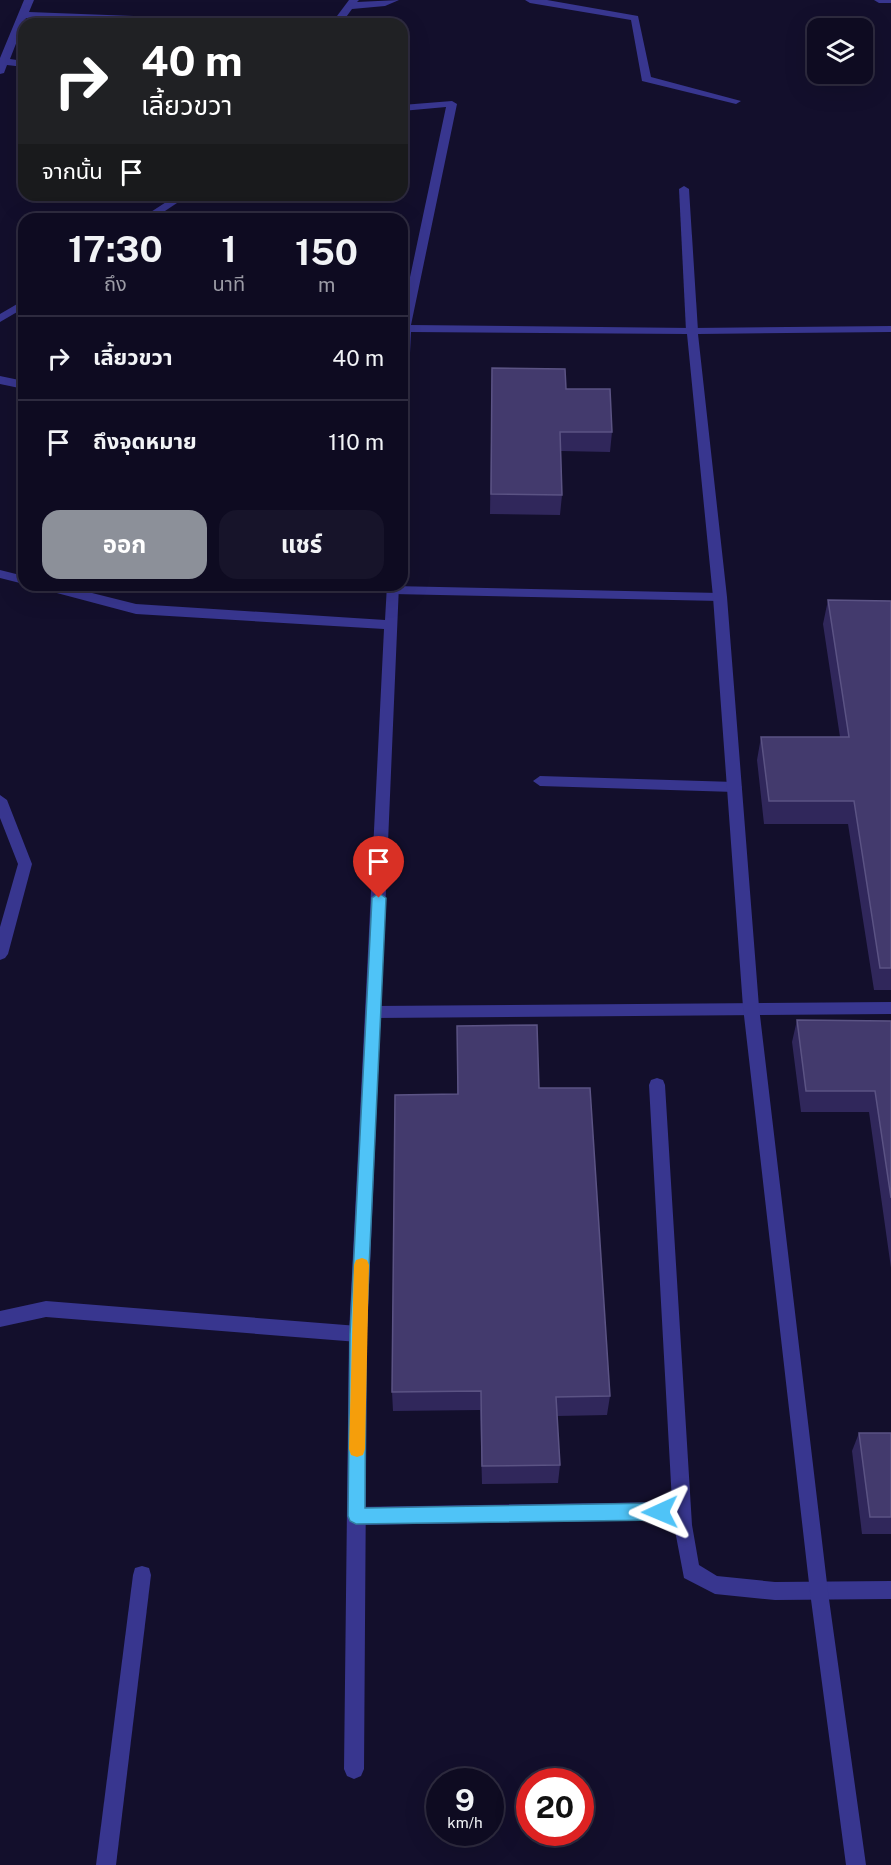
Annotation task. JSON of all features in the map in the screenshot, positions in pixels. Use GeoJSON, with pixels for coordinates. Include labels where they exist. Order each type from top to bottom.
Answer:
{"type":"FeatureCollection","features":[{"type":"Feature","properties":{"kind":"street"},"geometry":{"type":"LineString","coordinates":[[22,18],[29,0]]}},
{"type":"Feature","properties":{"kind":"street"},"geometry":{"type":"LineString","coordinates":[[340,18],[351,3],[385,3],[394,0]]}},
{"type":"Feature","properties":{"kind":"street"},"geometry":{"type":"LineString","coordinates":[[530,0],[635,18],[646,80],[736,101]]}},
{"type":"Feature","properties":{"kind":"street"},"geometry":{"type":"LineString","coordinates":[[879,0],[891,0]]}},
{"type":"Feature","properties":{"kind":"street"},"geometry":{"type":"LineString","coordinates":[[23,15],[104,18]]}},
{"type":"Feature","properties":{"kind":"street"},"geometry":{"type":"LineString","coordinates":[[18,27],[2,64],[18,64]]}},
{"type":"Feature","properties":{"kind":"street"},"geometry":{"type":"LineString","coordinates":[[408,108],[452,104],[408,309]]}},
{"type":"Feature","properties":{"kind":"street"},"geometry":{"type":"LineString","coordinates":[[684,189],[692,331],[720,597],[752,1007],[819,1592],[856,1865]]}},
{"type":"Feature","properties":{"kind":"street"},"geometry":{"type":"LineString","coordinates":[[155,213],[174,201]]}},
{"type":"Feature","properties":{"kind":"street"},"geometry":{"type":"LineString","coordinates":[[0,319],[18,307]]}},
{"type":"Feature","properties":{"kind":"street"},"geometry":{"type":"LineString","coordinates":[[408,328],[692,331],[891,328]]}},
{"type":"Feature","properties":{"kind":"street"},"geometry":{"type":"LineString","coordinates":[[0,380],[18,384]]}},
{"type":"Feature","properties":{"kind":"street"},"geometry":{"type":"LineString","coordinates":[[0,574],[18,578]]}},
{"type":"Feature","properties":{"kind":"street"},"geometry":{"type":"LineString","coordinates":[[408,588],[720,597]]}},
{"type":"Feature","properties":{"kind":"street"},"geometry":{"type":"LineString","coordinates":[[66,591],[136,609],[392,625]]}},
{"type":"Feature","properties":{"kind":"street"},"geometry":{"type":"LineString","coordinates":[[354,1769],[358,1334],[393,591]]}},
{"type":"Feature","properties":{"kind":"street"},"geometry":{"type":"LineString","coordinates":[[540,781],[735,787]]}},
{"type":"Feature","properties":{"kind":"street"},"geometry":{"type":"LineString","coordinates":[[0,800],[25,864],[0,954]]}},
{"type":"Feature","properties":{"kind":"street"},"geometry":{"type":"LineString","coordinates":[[374,1012],[752,1007],[891,1008]]}},
{"type":"Feature","properties":{"kind":"street"},"geometry":{"type":"LineString","coordinates":[[657,1085],[683,1511],[692,1572],[715,1585],[819,1592],[891,1590]]}},
{"type":"Feature","properties":{"kind":"street"},"geometry":{"type":"LineString","coordinates":[[0,1320],[46,1309],[358,1334]]}},
{"type":"Feature","properties":{"kind":"street"},"geometry":{"type":"LineString","coordinates":[[356,1516],[683,1511]]}},
{"type":"Feature","properties":{"kind":"street"},"geometry":{"type":"LineString","coordinates":[[106,1865],[142,1575]]}},
{"type":"Feature","properties":{"kind":"building"},"geometry":{"type":"Polygon","coordinates":[[[492,368],[565,369],[566,389],[610,389],[612,432],[560,432],[562,495],[491,494],[492,368]]]}},
{"type":"Feature","properties":{"kind":"building"},"geometry":{"type":"Polygon","coordinates":[[[828,600],[891,601],[891,968],[880,968],[854,801],[769,801],[761,737],[849,737],[828,600]]]}},
{"type":"Feature","properties":{"kind":"building"},"geometry":{"type":"Polygon","coordinates":[[[797,1020],[891,1021],[891,1198],[875,1091],[806,1091],[797,1020]]]}},
{"type":"Feature","properties":{"kind":"building"},"geometry":{"type":"Polygon","coordinates":[[[537,1025],[539,1088],[590,1088],[610,1396],[556,1397],[560,1465],[482,1466],[481,1391],[392,1392],[395,1095],[458,1094],[457,1026],[537,1025]]]}},
{"type":"Feature","properties":{"kind":"building"},"geometry":{"type":"Polygon","coordinates":[[[859,1433],[891,1433],[891,1517],[870,1517],[859,1433]]]}},
{"type":"Feature","properties":{"kind":"slow traffic"},"geometry":{"type":"LineString","coordinates":[[357,1449],[358,1334],[362,1265]]}},
{"type":"Feature","properties":{"kind":"route"},"geometry":{"type":"LineString","coordinates":[[379,898],[358,1334],[356,1516],[660,1512]]}}]}
